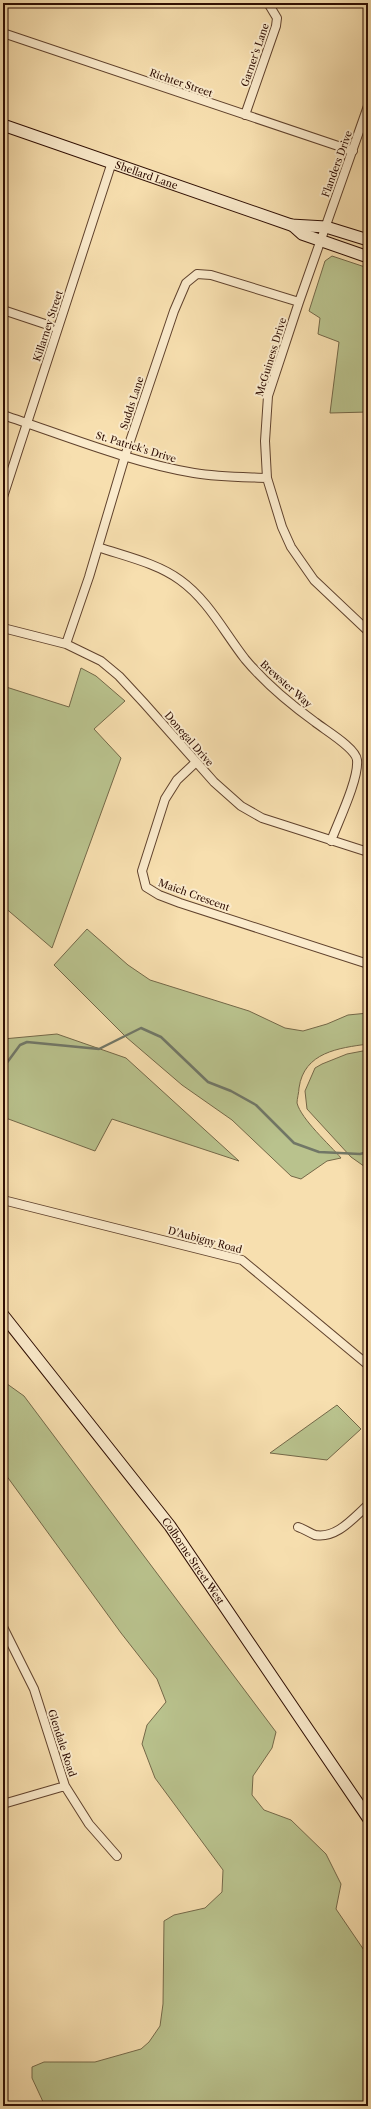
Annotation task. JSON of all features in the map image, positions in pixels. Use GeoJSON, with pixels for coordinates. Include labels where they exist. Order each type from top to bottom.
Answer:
{"type":"FeatureCollection","features":[{"type":"Feature","properties":{"kind":"main road","name":"Shellard Lane"},"geometry":{"type":"LineString","coordinates":[[3,125],[291,225],[326,227],[368,240]]}},
{"type":"Feature","properties":{"kind":"main road","name":"Shellard Lane"},"geometry":{"type":"LineString","coordinates":[[291,225],[302,234],[368,257]]}},
{"type":"Feature","properties":{"kind":"main road","name":"Colborne Street West"},"geometry":{"type":"LineString","coordinates":[[3,1315],[170,1526],[368,1818]]}},
{"type":"Feature","properties":{"kind":"street","name":"Garner's Lane"},"geometry":{"type":"LineString","coordinates":[[245,116],[276,26],[277,18],[268,3]]}},
{"type":"Feature","properties":{"kind":"street","name":"Richter Street"},"geometry":{"type":"LineString","coordinates":[[3,33],[245,116],[353,151]]}},
{"type":"Feature","properties":{"kind":"street","name":"Flanders Drive"},"geometry":{"type":"LineString","coordinates":[[326,227],[368,106]]}},
{"type":"Feature","properties":{"kind":"street","name":"Killarney Street"},"geometry":{"type":"LineString","coordinates":[[3,497],[112,162]]}},
{"type":"Feature","properties":{"kind":"street","name":"McGuiness Drive"},"geometry":{"type":"LineString","coordinates":[[326,227],[268,396],[265,441],[267,478],[282,527],[291,547],[302,565],[314,580],[368,631]]}},
{"type":"Feature","properties":{"kind":"street","name":"Sudds Lane"},"geometry":{"type":"LineString","coordinates":[[66,644],[98,547],[125,456],[174,311],[186,283],[197,274],[211,275],[299,302]]}},
{"type":"Feature","properties":{"kind":"street"},"geometry":{"type":"LineString","coordinates":[[3,310],[57,328]]}},
{"type":"Feature","properties":{"kind":"street","name":"St. Patrick's Drive"},"geometry":{"type":"LineString","coordinates":[[3,415],[125,456],[195,474],[267,478]]}},
{"type":"Feature","properties":{"kind":"street","name":"Brewster Way"},"geometry":{"type":"LineString","coordinates":[[98,547],[155,567],[179,579],[202,600],[245,659],[266,682],[302,713],[350,748],[357,759],[355,775],[331,841]]}},
{"type":"Feature","properties":{"kind":"street","name":"Donegal Drive"},"geometry":{"type":"LineString","coordinates":[[3,628],[66,644],[101,661],[119,676],[195,763],[226,794],[262,818],[368,852]]}},
{"type":"Feature","properties":{"kind":"street","name":"Maich Crescent"},"geometry":{"type":"LineString","coordinates":[[195,763],[177,780],[165,799],[142,871],[146,887],[159,895],[180,903],[368,964]]}},
{"type":"Feature","properties":{"kind":"street","name":"D'Aubigny Road"},"geometry":{"type":"LineString","coordinates":[[3,1200],[242,1260],[368,1365]]}},
{"type":"Feature","properties":{"kind":"street"},"geometry":{"type":"LineString","coordinates":[[298,1527],[315,1534],[330,1533],[341,1529],[368,1505]]}},
{"type":"Feature","properties":{"kind":"street","name":"Glendale Road"},"geometry":{"type":"LineString","coordinates":[[3,1627],[34,1689],[65,1786],[89,1824],[117,1856]]}},
{"type":"Feature","properties":{"kind":"street"},"geometry":{"type":"LineString","coordinates":[[3,1804],[65,1786]]}},
{"type":"Feature","properties":{"kind":"green space"},"geometry":{"type":"Polygon","coordinates":[[[332,256],[368,268],[368,412],[330,413],[339,342],[318,334],[320,318],[309,311],[325,261],[332,256]]]}},
{"type":"Feature","properties":{"kind":"green space"},"geometry":{"type":"Polygon","coordinates":[[[81,668],[96,676],[125,701],[94,729],[121,758],[52,948],[3,906],[3,686],[69,707],[81,668]]]}},
{"type":"Feature","properties":{"kind":"green space"},"geometry":{"type":"Polygon","coordinates":[[[87,929],[128,965],[150,980],[249,1011],[285,1028],[303,1031],[327,1024],[348,1015],[368,1013],[368,1044],[335,1050],[315,1059],[308,1066],[302,1076],[299,1088],[297,1103],[304,1117],[341,1158],[327,1161],[301,1179],[291,1176],[232,1120],[182,1085],[126,1037],[54,965],[87,929]]]}},
{"type":"Feature","properties":{"kind":"green space"},"geometry":{"type":"Polygon","coordinates":[[[57,1034],[126,1058],[239,1161],[112,1119],[95,1151],[3,1117],[3,1039],[57,1034]]]}},
{"type":"Feature","properties":{"kind":"green space"},"geometry":{"type":"Polygon","coordinates":[[[368,1050],[368,1169],[351,1157],[307,1109],[305,1091],[315,1068],[347,1054],[368,1050]]]}},
{"type":"Feature","properties":{"kind":"green space"},"geometry":{"type":"Polygon","coordinates":[[[3,1381],[24,1396],[276,1732],[272,1748],[253,1776],[252,1795],[264,1810],[291,1820],[326,1854],[341,1884],[336,1909],[368,1956],[368,2106],[45,2106],[32,2078],[32,2067],[44,2062],[95,2062],[141,2049],[149,2042],[160,2026],[163,2004],[164,1921],[174,1915],[205,1908],[222,1892],[223,1870],[155,1778],[142,1744],[147,1725],[166,1702],[157,1679],[121,1633],[3,1471],[3,1381]]]}},
{"type":"Feature","properties":{"kind":"green space"},"geometry":{"type":"Polygon","coordinates":[[[337,1405],[361,1429],[327,1460],[270,1453],[337,1405]]]}},
{"type":"Feature","properties":{"kind":"waterway"},"geometry":{"type":"LineString","coordinates":[[3,1068],[20,1045],[27,1042],[99,1049],[141,1028],[161,1037],[208,1082],[231,1091],[256,1105],[294,1143],[319,1152],[360,1154],[368,1152]]}}]}
